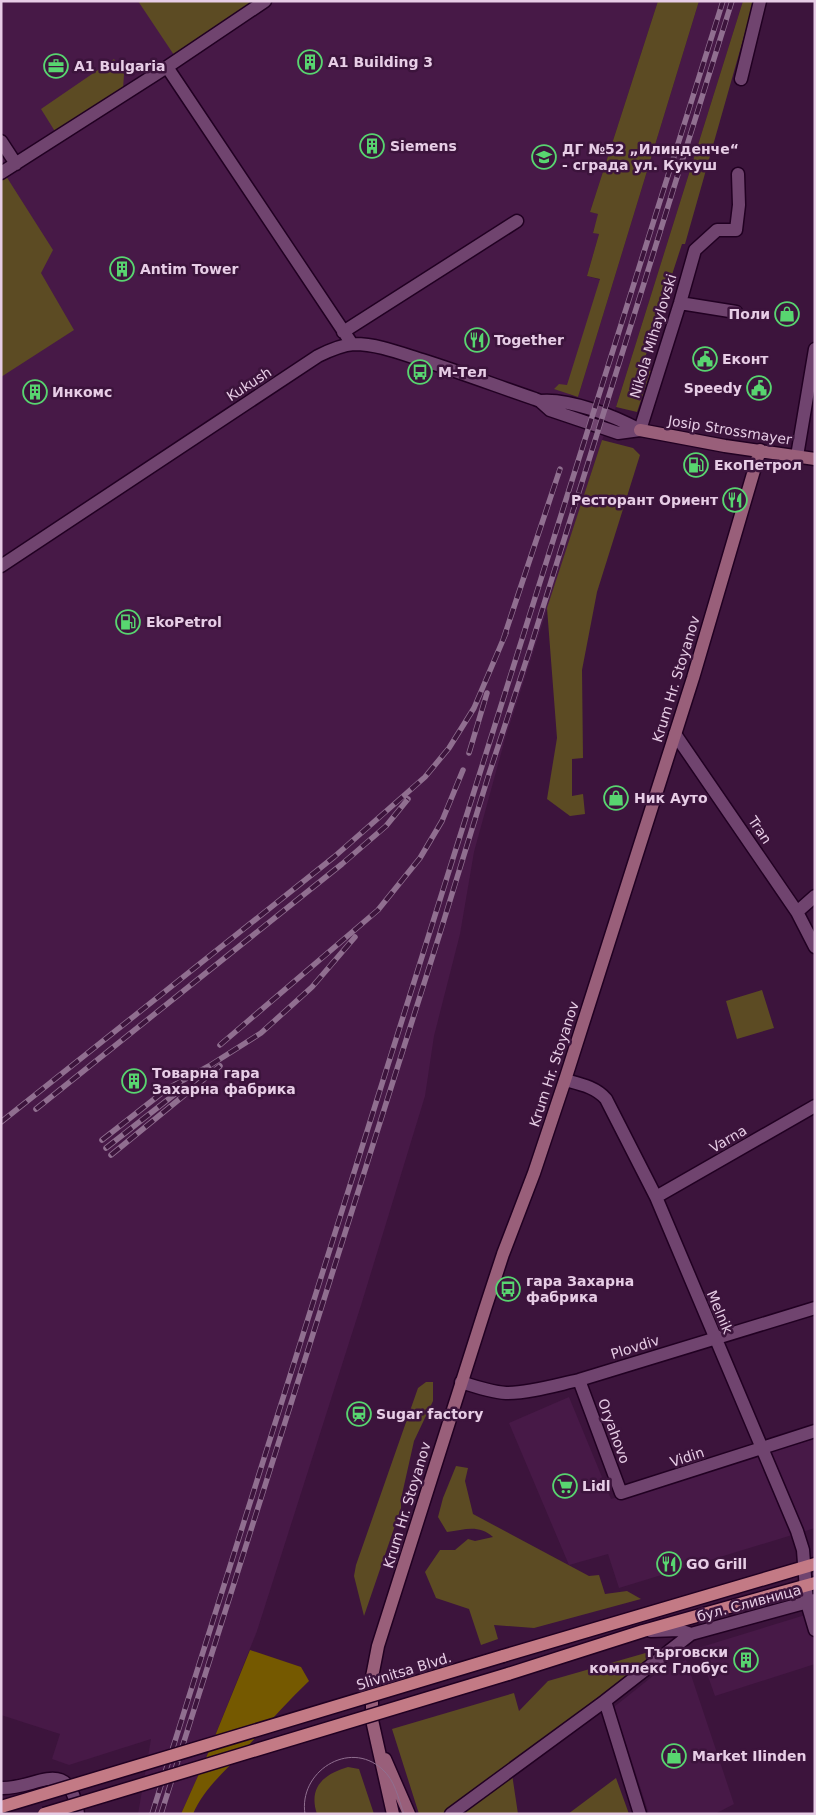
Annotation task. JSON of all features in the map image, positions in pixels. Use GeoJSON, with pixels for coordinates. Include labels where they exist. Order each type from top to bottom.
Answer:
{"type":"FeatureCollection","features":[{"type":"Feature","properties":{"kind":"main road","name":"Slivnitsa Blvd."},"geometry":{"type":"LineString","coordinates":[[1,1807],[810,1565]]}},
{"type":"Feature","properties":{"kind":"main road"},"geometry":{"type":"LineString","coordinates":[[44,1814],[643,1632],[810,1584]]}},
{"type":"Feature","properties":{"kind":"street"},"geometry":{"type":"LineString","coordinates":[[1,173],[167,67],[265,1]]}},
{"type":"Feature","properties":{"kind":"street"},"geometry":{"type":"LineString","coordinates":[[741,79],[760,1]]}},
{"type":"Feature","properties":{"kind":"street"},"geometry":{"type":"LineString","coordinates":[[167,67],[352,344]]}},
{"type":"Feature","properties":{"kind":"street"},"geometry":{"type":"LineString","coordinates":[[1,141],[16,164]]}},
{"type":"Feature","properties":{"kind":"street","name":"Nikola Mihaylovski"},"geometry":{"type":"LineString","coordinates":[[640,430],[695,250],[717,230],[736,230],[740,205],[738,174]]}},
{"type":"Feature","properties":{"kind":"street"},"geometry":{"type":"LineString","coordinates":[[343,332],[517,221]]}},
{"type":"Feature","properties":{"kind":"street"},"geometry":{"type":"LineString","coordinates":[[680,303],[736,312]]}},
{"type":"Feature","properties":{"kind":"street","name":"Kukush"},"geometry":{"type":"LineString","coordinates":[[1,566],[318,356],[335,348],[352,344],[366,345],[400,353],[467,375],[540,401],[550,410],[618,433],[640,430]]}},
{"type":"Feature","properties":{"kind":"street"},"geometry":{"type":"LineString","coordinates":[[797,456],[815,349]]}},
{"type":"Feature","properties":{"kind":"street","name":"Josip Strossmayer"},"geometry":{"type":"LineString","coordinates":[[640,430],[815,459]]}},
{"type":"Feature","properties":{"kind":"street","name":"Krum Hr. Stoyanov"},"geometry":{"type":"LineString","coordinates":[[374,1736],[372,1686],[378,1646],[503,1254],[534,1173],[565,1080],[693,678],[760,450]]}},
{"type":"Feature","properties":{"kind":"street","name":"Tran"},"geometry":{"type":"LineString","coordinates":[[675,734],[797,912],[815,947]]}},
{"type":"Feature","properties":{"kind":"street"},"geometry":{"type":"LineString","coordinates":[[797,912],[815,896]]}},
{"type":"Feature","properties":{"kind":"street","name":"Melnik"},"geometry":{"type":"LineString","coordinates":[[565,1080],[593,1088],[606,1098],[656,1197],[797,1531],[809,1548],[811,1602],[815,1630]]}},
{"type":"Feature","properties":{"kind":"street","name":"Varna"},"geometry":{"type":"LineString","coordinates":[[656,1197],[815,1106]]}},
{"type":"Feature","properties":{"kind":"street","name":"Plovdiv"},"geometry":{"type":"LineString","coordinates":[[461,1382],[493,1392],[508,1393],[543,1388],[579,1380],[815,1308]]}},
{"type":"Feature","properties":{"kind":"street","name":"Oryahovo"},"geometry":{"type":"LineString","coordinates":[[579,1380],[621,1493]]}},
{"type":"Feature","properties":{"kind":"street","name":"Vidin"},"geometry":{"type":"LineString","coordinates":[[621,1493],[815,1431]]}},
{"type":"Feature","properties":{"kind":"street","name":"бул. Сливница"},"geometry":{"type":"LineString","coordinates":[[691,1634],[811,1602]]}},
{"type":"Feature","properties":{"kind":"street"},"geometry":{"type":"LineString","coordinates":[[643,1632],[679,1630],[691,1634]]}},
{"type":"Feature","properties":{"kind":"street"},"geometry":{"type":"LineString","coordinates":[[451,1814],[605,1701],[691,1634]]}},
{"type":"Feature","properties":{"kind":"street"},"geometry":{"type":"LineString","coordinates":[[605,1701],[640,1814]]}},
{"type":"Feature","properties":{"kind":"street"},"geometry":{"type":"LineString","coordinates":[[374,1736],[393,1814]]}},
{"type":"Feature","properties":{"kind":"street"},"geometry":{"type":"LineString","coordinates":[[374,1736],[409,1814]]}},
{"type":"Feature","properties":{"kind":"street"},"geometry":{"type":"LineString","coordinates":[[1,1788],[10,1788],[45,1778],[60,1780],[72,1791],[78,1814]]}},
{"type":"Feature","properties":{"kind":"shaded area"},"geometry":{"type":"Polygon","coordinates":[[[1,1],[658,1],[590,212],[599,214],[593,232],[599,234],[587,276],[601,280],[569,398],[578,397],[699,1],[743,1],[616,407],[602,440],[505,739],[474,852],[460,934],[434,1036],[425,1096],[362,1302],[257,1631],[206,1758],[181,1814],[138,1814],[151,1739],[69,1765],[52,1759],[60,1734],[1,1715],[1,1]]]}},
{"type":"Feature","properties":{"kind":"shaded area"},"geometry":{"type":"Polygon","coordinates":[[[138,1],[256,1],[174,55],[138,1]]]}},
{"type":"Feature","properties":{"kind":"shaded area"},"geometry":{"type":"Polygon","coordinates":[[[658,1],[699,1],[578,397],[554,389],[559,384],[567,385],[600,279],[587,276],[599,234],[593,233],[598,214],[590,212],[658,1]]]}},
{"type":"Feature","properties":{"kind":"shaded area"},"geometry":{"type":"Polygon","coordinates":[[[743,1],[754,1],[685,244],[682,244],[642,367],[651,371],[637,412],[616,407],[743,1]]]}},
{"type":"Feature","properties":{"kind":"shaded area"},"geometry":{"type":"Polygon","coordinates":[[[114,59],[124,74],[123,89],[56,133],[41,109],[114,59]]]}},
{"type":"Feature","properties":{"kind":"shaded area"},"geometry":{"type":"Polygon","coordinates":[[[6,176],[53,250],[41,273],[74,330],[1,377],[1,179],[6,176]]]}},
{"type":"Feature","properties":{"kind":"shaded area"},"geometry":{"type":"Polygon","coordinates":[[[602,440],[633,448],[640,455],[597,592],[582,670],[583,758],[572,759],[572,796],[583,794],[585,814],[570,816],[547,799],[557,738],[547,608],[602,440]]]}},
{"type":"Feature","properties":{"kind":"shaded area"},"geometry":{"type":"Polygon","coordinates":[[[762,990],[774,1028],[737,1039],[726,1001],[762,990]]]}},
{"type":"Feature","properties":{"kind":"shaded area"},"geometry":{"type":"Polygon","coordinates":[[[426,1382],[433,1382],[433,1401],[414,1441],[401,1499],[401,1508],[364,1616],[354,1576],[356,1565],[418,1388],[426,1382]]]}},
{"type":"Feature","properties":{"kind":"shaded area"},"geometry":{"type":"Polygon","coordinates":[[[569,1397],[611,1499],[815,1439],[815,1528],[619,1588],[608,1554],[569,1565],[509,1423],[569,1397]]]}},
{"type":"Feature","properties":{"kind":"shaded area"},"geometry":{"type":"Polygon","coordinates":[[[456,1466],[468,1468],[465,1481],[473,1514],[589,1576],[599,1575],[605,1594],[627,1591],[641,1599],[534,1628],[494,1625],[498,1639],[481,1645],[469,1609],[436,1598],[425,1572],[440,1550],[455,1550],[468,1539],[475,1541],[493,1537],[477,1529],[447,1532],[438,1517],[443,1498],[456,1466]]]}},
{"type":"Feature","properties":{"kind":"shaded area","name":"Търговски комплекс Глобус"},"geometry":{"type":"Polygon","coordinates":[[[815,1612],[815,1664],[715,1696],[698,1648],[815,1612]]]}},
{"type":"Feature","properties":{"kind":"shaded area"},"geometry":{"type":"Polygon","coordinates":[[[250,1650],[301,1667],[309,1681],[214,1782],[202,1797],[193,1814],[181,1814],[206,1758],[250,1650]]]}},
{"type":"Feature","properties":{"kind":"shaded area"},"geometry":{"type":"Polygon","coordinates":[[[649,1652],[651,1654],[650,1658],[443,1814],[419,1814],[392,1729],[514,1693],[519,1711],[548,1681],[649,1652]]]}},
{"type":"Feature","properties":{"kind":"shaded area","name":"Market Ilinden"},"geometry":{"type":"Polygon","coordinates":[[[686,1660],[734,1804],[715,1814],[649,1814],[614,1707],[658,1672],[686,1660]]]}},
{"type":"Feature","properties":{"kind":"shaded area"},"geometry":{"type":"Polygon","coordinates":[[[348,1767],[359,1769],[374,1814],[317,1814],[315,1796],[320,1783],[339,1770],[348,1767]]]}},
{"type":"Feature","properties":{"kind":"shaded area"},"geometry":{"type":"Polygon","coordinates":[[[512,1774],[518,1814],[458,1814],[512,1774]]]}},
{"type":"Feature","properties":{"kind":"shaded area"},"geometry":{"type":"Polygon","coordinates":[[[616,1778],[629,1814],[568,1814],[616,1778]]]}},
{"type":"Feature","properties":{"kind":"tram line"},"geometry":{"type":"LineString","coordinates":[[305,1814],[305,1799],[309,1785],[318,1773],[328,1764],[341,1759],[355,1757],[369,1761],[386,1773],[396,1790],[404,1814]]}},
{"type":"Feature","properties":{"kind":"railway"},"geometry":{"type":"LineString","coordinates":[[152,1814],[723,1]]}},
{"type":"Feature","properties":{"kind":"railway"},"geometry":{"type":"LineString","coordinates":[[161,1814],[530,649],[732,1]]}},
{"type":"Feature","properties":{"kind":"railway"},"geometry":{"type":"LineString","coordinates":[[503,640],[560,469]]}},
{"type":"Feature","properties":{"kind":"railway"},"geometry":{"type":"LineString","coordinates":[[1,1122],[334,857],[425,777],[449,748],[474,708],[506,633]]}},
{"type":"Feature","properties":{"kind":"railway"},"geometry":{"type":"LineString","coordinates":[[469,753],[487,693]]}},
{"type":"Feature","properties":{"kind":"railway"},"geometry":{"type":"LineString","coordinates":[[220,1045],[378,910],[420,858],[442,821],[463,770]]}},
{"type":"Feature","properties":{"kind":"railway"},"geometry":{"type":"LineString","coordinates":[[36,1109],[342,864],[386,826],[408,799]]}},
{"type":"Feature","properties":{"kind":"railway"},"geometry":{"type":"LineString","coordinates":[[102,1140],[167,1089],[209,1066],[261,1033],[312,987],[355,937]]}},
{"type":"Feature","properties":{"kind":"railway"},"geometry":{"type":"LineString","coordinates":[[111,1155],[220,1066]]}},
{"type":"Feature","properties":{"kind":"railway"},"geometry":{"type":"LineString","coordinates":[[106,1148],[175,1094]]}},
{"type":"Feature","properties":{"kind":"place","name":"A1 Building 3"},"geometry":{"type":"Point","coordinates":[310,62]}},
{"type":"Feature","properties":{"kind":"place","name":"A1 Bulgaria"},"geometry":{"type":"Point","coordinates":[56,66]}},
{"type":"Feature","properties":{"kind":"place","name":"Siemens"},"geometry":{"type":"Point","coordinates":[372,146]}},
{"type":"Feature","properties":{"kind":"place","name":"ДГ №52 „Илинденче“ - сграда ул. Кукуш"},"geometry":{"type":"Point","coordinates":[544,157]}},
{"type":"Feature","properties":{"kind":"place","name":"Antim Tower"},"geometry":{"type":"Point","coordinates":[122,269]}},
{"type":"Feature","properties":{"kind":"place","name":"Поли"},"geometry":{"type":"Point","coordinates":[787,314]}},
{"type":"Feature","properties":{"kind":"place","name":"Together"},"geometry":{"type":"Point","coordinates":[477,340]}},
{"type":"Feature","properties":{"kind":"place","name":"Еконт"},"geometry":{"type":"Point","coordinates":[705,359]}},
{"type":"Feature","properties":{"kind":"place","name":"М-Тел"},"geometry":{"type":"Point","coordinates":[420,372]}},
{"type":"Feature","properties":{"kind":"place","name":"Speedy"},"geometry":{"type":"Point","coordinates":[759,388]}},
{"type":"Feature","properties":{"kind":"place","name":"Инкомс"},"geometry":{"type":"Point","coordinates":[35,392]}},
{"type":"Feature","properties":{"kind":"place","name":"ЕкоПетрол"},"geometry":{"type":"Point","coordinates":[696,465]}},
{"type":"Feature","properties":{"kind":"place","name":"Ресторант Ориент"},"geometry":{"type":"Point","coordinates":[735,500]}},
{"type":"Feature","properties":{"kind":"place","name":"EkoPetrol"},"geometry":{"type":"Point","coordinates":[128,622]}},
{"type":"Feature","properties":{"kind":"place","name":"Ник Ауто"},"geometry":{"type":"Point","coordinates":[616,798]}},
{"type":"Feature","properties":{"kind":"place","name":"Товарна гара Захарна фабрика"},"geometry":{"type":"Point","coordinates":[134,1081]}},
{"type":"Feature","properties":{"kind":"place","name":"гара Захарна фабрика"},"geometry":{"type":"Point","coordinates":[508,1289]}},
{"type":"Feature","properties":{"kind":"place","name":"Sugar factory"},"geometry":{"type":"Point","coordinates":[359,1414]}},
{"type":"Feature","properties":{"kind":"place","name":"Lidl"},"geometry":{"type":"Point","coordinates":[565,1486]}},
{"type":"Feature","properties":{"kind":"place","name":"GO Grill"},"geometry":{"type":"Point","coordinates":[669,1564]}},
{"type":"Feature","properties":{"kind":"place","name":"Търговски комплекс Глобус"},"geometry":{"type":"Point","coordinates":[746,1660]}},
{"type":"Feature","properties":{"kind":"place","name":"Market Ilinden"},"geometry":{"type":"Point","coordinates":[674,1756]}}]}
